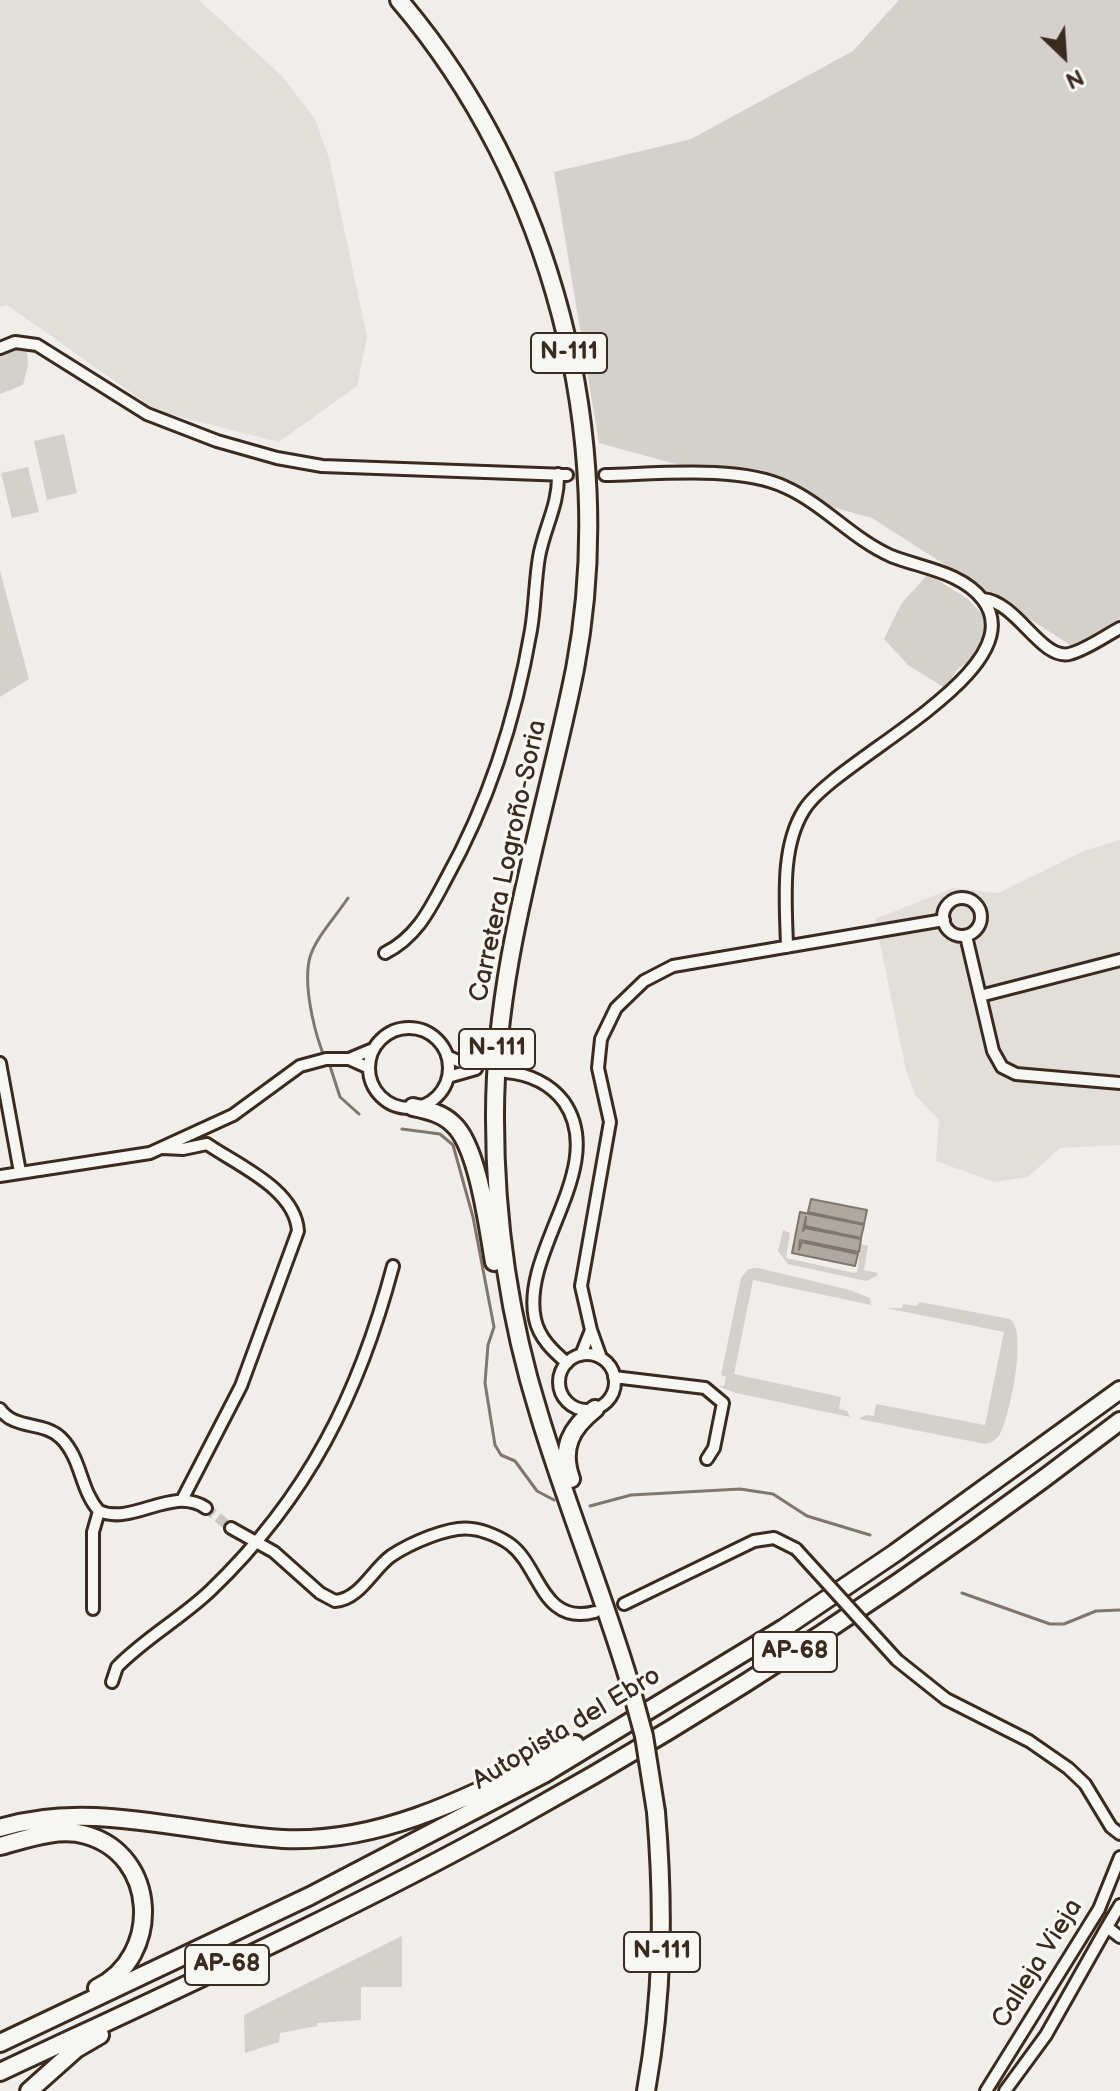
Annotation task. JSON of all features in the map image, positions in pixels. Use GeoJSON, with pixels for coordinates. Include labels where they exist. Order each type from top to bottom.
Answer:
{"type":"FeatureCollection","features":[{"type":"Feature","properties":{"kind":"highway","name":"Carretera Logroño-Soria"},"geometry":{"type":"LineString","coordinates":[[399,0],[459,84],[517,190],[558,308],[582,431],[587,561],[576,663],[512,939],[501,1009],[495,1083],[495,1158],[504,1263],[517,1330],[538,1411],[601,1588],[644,1736],[656,1812],[663,1958],[657,2029],[646,2091]]}},
{"type":"Feature","properties":{"kind":"highway"},"geometry":{"type":"LineString","coordinates":[[413,1107],[440,1115],[453,1123],[466,1144],[487,1223],[511,1343],[538,1411]]}},
{"type":"Feature","properties":{"kind":"highway","name":"Autopista del Ebro"},"geometry":{"type":"LineString","coordinates":[[0,2043],[436,1833],[544,1774],[797,1620],[942,1520],[1120,1390]]}},
{"type":"Feature","properties":{"kind":"highway"},"geometry":{"type":"LineString","coordinates":[[595,1409],[575,1428],[565,1455],[596,1553],[601,1588]]}},
{"type":"Feature","properties":{"kind":"highway","name":"Autopista del Ebro"},"geometry":{"type":"LineString","coordinates":[[0,2072],[267,1946],[451,1854],[632,1753],[785,1659],[918,1569],[1120,1421]]}},
{"type":"Feature","properties":{"kind":"highway"},"geometry":{"type":"LineString","coordinates":[[0,1828],[61,1816],[285,1839],[348,1836],[406,1822],[627,1721]]}},
{"type":"Feature","properties":{"kind":"highway"},"geometry":{"type":"LineString","coordinates":[[0,1846],[59,1833],[85,1834],[113,1848],[139,1880],[145,1922],[128,1963],[111,1980],[0,2034]]}},
{"type":"Feature","properties":{"kind":"highway"},"geometry":{"type":"LineString","coordinates":[[29,2091],[76,2049],[108,2030],[367,1905],[451,1854]]}},
{"type":"Feature","properties":{"kind":"street"},"geometry":{"type":"LineString","coordinates":[[0,348],[15,342],[37,345],[147,414],[217,441],[277,458],[322,466],[562,475],[557,503],[539,557],[524,667],[491,781],[464,845],[422,923],[404,942],[385,953]]}},
{"type":"Feature","properties":{"kind":"street"},"geometry":{"type":"LineString","coordinates":[[605,475],[719,473],[783,485],[826,510],[855,538],[894,557],[956,579],[983,599],[992,620],[990,643],[974,669],[949,694],[850,764],[821,789],[804,810],[792,837],[786,888],[787,947]]}},
{"type":"Feature","properties":{"kind":"street"},"geometry":{"type":"LineString","coordinates":[[983,599],[996,600],[1049,651],[1068,655],[1120,628]]}},
{"type":"Feature","properties":{"kind":"street"},"geometry":{"type":"LineString","coordinates":[[964,898],[976,904],[981,923],[966,936],[949,931],[944,920],[951,902],[964,898]]}},
{"type":"Feature","properties":{"kind":"street"},"geometry":{"type":"LineString","coordinates":[[601,1358],[581,1355],[567,1363],[560,1377],[563,1397],[574,1408],[595,1409],[611,1397],[614,1377],[601,1358],[581,1286],[610,1122],[598,1068],[601,1039],[616,1008],[644,981],[673,966],[944,920]]}},
{"type":"Feature","properties":{"kind":"street"},"geometry":{"type":"LineString","coordinates":[[966,936],[997,1062],[1008,1071],[1120,1083]]}},
{"type":"Feature","properties":{"kind":"street"},"geometry":{"type":"LineString","coordinates":[[980,996],[1120,960]]}},
{"type":"Feature","properties":{"kind":"street"},"geometry":{"type":"LineString","coordinates":[[0,1176],[133,1157],[163,1148],[233,1115],[300,1066],[326,1059],[349,1059],[373,1049],[389,1033],[411,1028],[431,1034],[447,1056],[481,1069],[448,1077]]}},
{"type":"Feature","properties":{"kind":"street"},"geometry":{"type":"LineString","coordinates":[[373,1049],[369,1068],[373,1086],[382,1098],[395,1105],[413,1107],[437,1096],[448,1077],[447,1056]]}},
{"type":"Feature","properties":{"kind":"street"},"geometry":{"type":"LineString","coordinates":[[349,1059],[369,1068]]}},
{"type":"Feature","properties":{"kind":"street"},"geometry":{"type":"LineString","coordinates":[[0,1063],[20,1172]]}},
{"type":"Feature","properties":{"kind":"street"},"geometry":{"type":"LineString","coordinates":[[506,1072],[538,1080],[556,1092],[574,1122],[574,1163],[533,1294],[540,1332],[567,1363]]}},
{"type":"Feature","properties":{"kind":"street"},"geometry":{"type":"LineString","coordinates":[[163,1148],[183,1149],[207,1144],[286,1198],[295,1211],[298,1231],[241,1386],[182,1500]]}},
{"type":"Feature","properties":{"kind":"street"},"geometry":{"type":"LineString","coordinates":[[112,1682],[117,1667],[125,1658],[190,1610],[257,1543],[288,1504],[337,1423],[369,1349],[393,1266]]}},
{"type":"Feature","properties":{"kind":"street"},"geometry":{"type":"LineString","coordinates":[[581,1355],[591,1330]]}},
{"type":"Feature","properties":{"kind":"street"},"geometry":{"type":"LineString","coordinates":[[614,1377],[705,1388],[723,1403],[714,1448],[707,1459]]}},
{"type":"Feature","properties":{"kind":"street"},"geometry":{"type":"LineString","coordinates":[[0,1409],[10,1420],[58,1435],[76,1456],[99,1511],[93,1532],[93,1609]]}},
{"type":"Feature","properties":{"kind":"street"},"geometry":{"type":"LineString","coordinates":[[99,1511],[117,1514],[182,1500],[206,1508]]}},
{"type":"Feature","properties":{"kind":"street"},"geometry":{"type":"LineString","coordinates":[[231,1528],[257,1543],[335,1601],[350,1597],[390,1557],[403,1550],[452,1531],[476,1529],[512,1545],[539,1586],[564,1611],[575,1615],[595,1612]]}},
{"type":"Feature","properties":{"kind":"street"},"geometry":{"type":"LineString","coordinates":[[624,1604],[754,1541],[774,1538],[796,1549],[897,1660],[946,1699],[1029,1741],[1068,1768],[1085,1784],[1111,1827],[1120,1834]]}},
{"type":"Feature","properties":{"kind":"street","name":"Calleja Vieja"},"geometry":{"type":"LineString","coordinates":[[986,2091],[1099,1909],[1120,1857]]}},
{"type":"Feature","properties":{"kind":"street"},"geometry":{"type":"LineString","coordinates":[[1005,2091],[1046,2035],[1120,1905]]}},
{"type":"Feature","properties":{"kind":"street"},"geometry":{"type":"LineString","coordinates":[[1107,1927],[1120,1937]]}},
{"type":"Feature","properties":{"kind":"shaded area"},"geometry":{"type":"Polygon","coordinates":[[[0,0],[199,0],[282,76],[315,119],[329,158],[367,337],[357,386],[279,442],[157,411],[7,305],[0,307],[0,0]]]}},
{"type":"Feature","properties":{"kind":"shaded area"},"geometry":{"type":"Polygon","coordinates":[[[899,0],[1120,0],[1120,628],[1078,650],[872,518],[599,443],[554,172],[691,139],[853,51],[899,0]]]}},
{"type":"Feature","properties":{"kind":"shaded area"},"geometry":{"type":"Polygon","coordinates":[[[27,349],[28,365],[23,385],[0,394],[0,352],[27,349]]]}},
{"type":"Feature","properties":{"kind":"shaded area"},"geometry":{"type":"Polygon","coordinates":[[[64,434],[77,493],[47,500],[34,441],[64,434]]]}},
{"type":"Feature","properties":{"kind":"shaded area"},"geometry":{"type":"Polygon","coordinates":[[[28,467],[39,512],[12,518],[1,473],[28,467]]]}},
{"type":"Feature","properties":{"kind":"shaded area"},"geometry":{"type":"Polygon","coordinates":[[[0,571],[29,679],[0,697],[0,571]]]}},
{"type":"Feature","properties":{"kind":"shaded area"},"geometry":{"type":"Polygon","coordinates":[[[928,574],[968,599],[989,622],[971,659],[957,670],[945,688],[908,665],[884,639],[901,604],[928,574]]]}},
{"type":"Feature","properties":{"kind":"shaded area"},"geometry":{"type":"Polygon","coordinates":[[[1120,840],[1120,1145],[1060,1148],[1028,1177],[994,1182],[936,1161],[939,1120],[915,1095],[906,1070],[875,919],[953,888],[998,893],[1086,850],[1120,840]]]}},
{"type":"Feature","properties":{"kind":"shaded area"},"geometry":{"type":"Polygon","coordinates":[[[811,1199],[867,1210],[864,1224],[808,1212],[811,1199]]]}},
{"type":"Feature","properties":{"kind":"shaded area"},"geometry":{"type":"Polygon","coordinates":[[[800,1212],[864,1225],[861,1238],[805,1226],[806,1217],[803,1231],[805,1228],[861,1239],[859,1252],[800,1240],[799,1250],[802,1242],[858,1254],[855,1266],[792,1253],[800,1212]]]}},
{"type":"Feature","properties":{"kind":"shaded area"},"geometry":{"type":"Polygon","coordinates":[[[783,1230],[790,1233],[786,1258],[854,1273],[857,1272],[861,1244],[868,1246],[864,1270],[878,1273],[877,1276],[866,1281],[788,1264],[778,1251],[783,1230]]]}},
{"type":"Feature","properties":{"kind":"shaded area"},"geometry":{"type":"Polygon","coordinates":[[[758,1268],[850,1290],[870,1298],[871,1305],[753,1280],[734,1374],[841,1397],[839,1409],[847,1411],[850,1417],[736,1393],[718,1386],[724,1386],[726,1377],[721,1375],[741,1278],[748,1269],[758,1268]]]}},
{"type":"Feature","properties":{"kind":"shaded area"},"geometry":{"type":"Polygon","coordinates":[[[920,1302],[1010,1319],[1015,1327],[1016,1374],[1004,1424],[992,1442],[985,1444],[859,1419],[866,1415],[874,1416],[876,1404],[985,1425],[1004,1332],[886,1308],[902,1308],[903,1304],[916,1306],[920,1302]]]}},
{"type":"Feature","properties":{"kind":"shaded area"},"geometry":{"type":"Polygon","coordinates":[[[402,1936],[402,1987],[361,1987],[361,2020],[317,2023],[317,2026],[280,2033],[279,2042],[245,2053],[244,2015],[402,1936]]]}},
{"type":"Feature","properties":{"kind":"waterway"},"geometry":{"type":"LineString","coordinates":[[322,1051],[310,1004],[308,967],[317,942],[348,898]]}},
{"type":"Feature","properties":{"kind":"waterway"},"geometry":{"type":"LineString","coordinates":[[330,1066],[340,1097],[359,1114]]}},
{"type":"Feature","properties":{"kind":"waterway"},"geometry":{"type":"LineString","coordinates":[[402,1129],[440,1134],[453,1145],[473,1217],[494,1327],[488,1345],[485,1383],[495,1445],[501,1455],[515,1461],[537,1491],[554,1500]]}},
{"type":"Feature","properties":{"kind":"waterway"},"geometry":{"type":"LineString","coordinates":[[590,1506],[631,1495],[740,1489],[773,1494],[807,1516],[870,1535]]}},
{"type":"Feature","properties":{"kind":"waterway"},"geometry":{"type":"LineString","coordinates":[[962,1593],[1050,1624],[1064,1624],[1096,1611],[1120,1610]]}},
{"type":"Feature","properties":{"kind":"tunnel"},"geometry":{"type":"LineString","coordinates":[[567,475],[605,475]]}},
{"type":"Feature","properties":{"kind":"tunnel"},"geometry":{"type":"LineString","coordinates":[[206,1508],[231,1528]]}}]}
